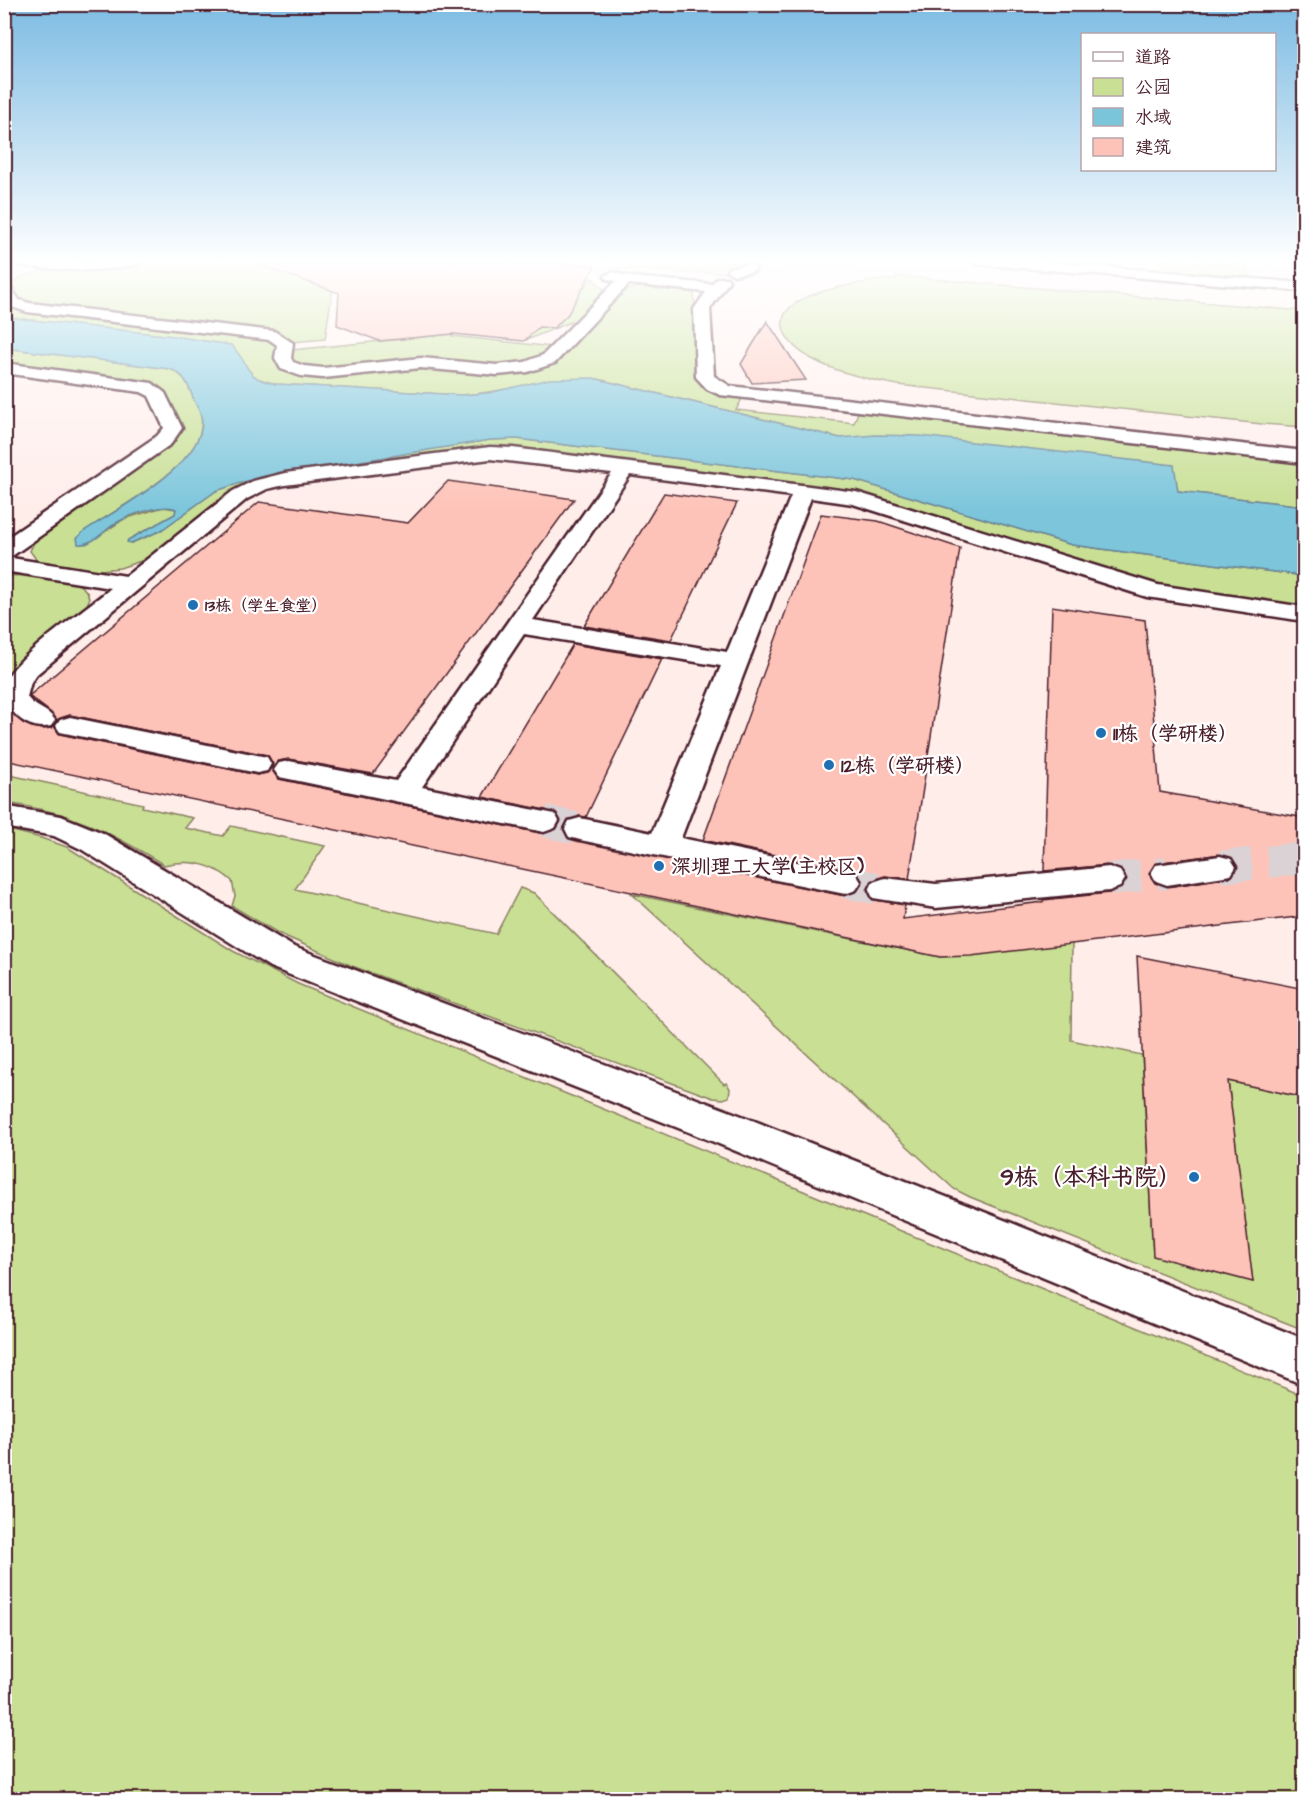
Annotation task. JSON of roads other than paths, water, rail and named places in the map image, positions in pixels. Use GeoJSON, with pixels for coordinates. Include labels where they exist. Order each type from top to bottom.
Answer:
{"type":"FeatureCollection","features":[{"type":"Feature","properties":{"kind":"lane"},"geometry":{"type":"LineString","coordinates":[[285,344],[283,361],[290,368],[306,372],[327,373],[422,363],[497,370],[535,366],[549,359],[562,344]]}},
{"type":"Feature","properties":{"kind":"lane"},"geometry":{"type":"LineString","coordinates":[[704,344],[705,375],[710,383],[726,391],[1305,457]]}},
{"type":"Feature","properties":{"kind":"lane"},"geometry":{"type":"LineString","coordinates":[[4,380],[14,369],[146,387],[156,393],[173,428],[165,440],[4,552]]}},
{"type":"Feature","properties":{"kind":"lane"},"geometry":{"type":"LineString","coordinates":[[41,720],[31,717],[17,705],[14,697],[15,689],[22,675],[234,498],[252,488],[276,481],[490,453],[625,468],[862,500],[1155,592],[1305,614]]}},
{"type":"Feature","properties":{"kind":"lane"},"geometry":{"type":"LineString","coordinates":[[403,793],[625,468]]}},
{"type":"Feature","properties":{"kind":"lane"},"geometry":{"type":"LineString","coordinates":[[663,845],[803,491]]}},
{"type":"Feature","properties":{"kind":"lane"},"geometry":{"type":"LineString","coordinates":[[4,564],[129,584]]}},
{"type":"Feature","properties":{"kind":"lane"},"geometry":{"type":"LineString","coordinates":[[517,625],[735,661]]}},
{"type":"Feature","properties":{"kind":"lane"},"geometry":{"type":"LineString","coordinates":[[70,726],[257,764]]}},
{"type":"Feature","properties":{"kind":"lane"},"geometry":{"type":"LineString","coordinates":[[289,770],[544,821]]}},
{"type":"Feature","properties":{"kind":"lane"},"geometry":{"type":"LineString","coordinates":[[4,816],[61,827],[92,841],[272,951],[340,981],[728,1129],[1305,1362]]}},
{"type":"Feature","properties":{"kind":"lane"},"geometry":{"type":"LineString","coordinates":[[580,829],[844,882]]}},
{"type":"Feature","properties":{"kind":"lane"},"geometry":{"type":"LineString","coordinates":[[1167,873],[1220,867]]}},
{"type":"Feature","properties":{"kind":"lane"},"geometry":{"type":"LineString","coordinates":[[885,890],[936,896],[1109,879]]}},
{"type":"Feature","properties":{"kind":"water"},"geometry":{"type":"Polygon","coordinates":[[[5,344],[226,344],[231,345],[257,378],[276,384],[461,395],[488,393],[550,379],[593,378],[840,438],[875,435],[920,436],[1174,465],[1178,491],[1304,506],[1304,576],[1072,545],[854,480],[517,439],[490,440],[256,478],[216,491],[160,531],[131,543],[127,542],[128,540],[175,514],[176,509],[163,508],[138,513],[118,522],[89,542],[78,544],[77,538],[84,531],[155,485],[188,454],[198,438],[202,422],[200,413],[186,381],[180,374],[170,369],[5,348],[5,344]]]}},
{"type":"Feature","properties":{"kind":"tunnel"},"geometry":{"type":"LineString","coordinates":[[544,821],[580,829]]}},
{"type":"Feature","properties":{"kind":"tunnel"},"geometry":{"type":"LineString","coordinates":[[1220,867],[1304,858]]}},
{"type":"Feature","properties":{"kind":"tunnel"},"geometry":{"type":"LineString","coordinates":[[1109,879],[1167,873]]}},
{"type":"Feature","properties":{"kind":"tunnel"},"geometry":{"type":"LineString","coordinates":[[845,882],[885,890]]}},
{"type":"Feature","properties":{"kind":"place","name":"13栋（学生食堂）"},"geometry":{"type":"Point","coordinates":[193,605]}},
{"type":"Feature","properties":{"kind":"place","name":"11栋（学研楼）"},"geometry":{"type":"Point","coordinates":[1101,733]}},
{"type":"Feature","properties":{"kind":"place","name":"12栋（学研楼）"},"geometry":{"type":"Point","coordinates":[829,765]}},
{"type":"Feature","properties":{"kind":"place","name":"深圳理工大学(主校区)"},"geometry":{"type":"Point","coordinates":[659,866]}},
{"type":"Feature","properties":{"kind":"place","name":"9栋（本科书院）"},"geometry":{"type":"Point","coordinates":[1194,1177]}}]}
